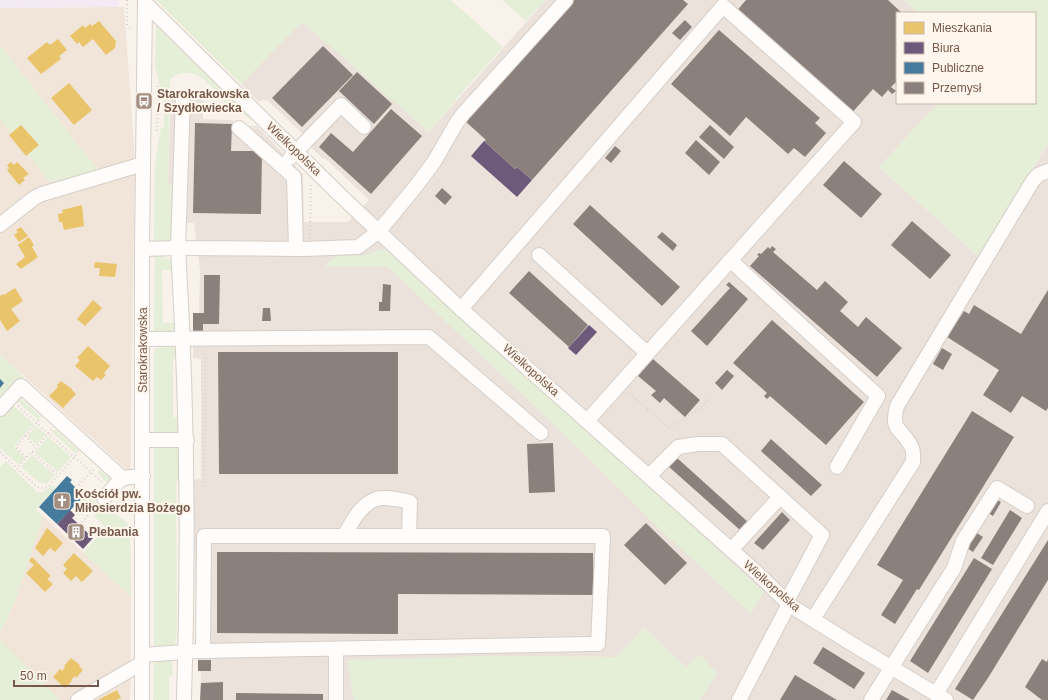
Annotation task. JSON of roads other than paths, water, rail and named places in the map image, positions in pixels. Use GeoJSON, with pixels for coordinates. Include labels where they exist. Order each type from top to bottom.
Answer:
{"type":"FeatureCollection","features":[{"type":"Feature","properties":{"kind":"street"},"geometry":{"type":"LineString","coordinates":[[142,248],[296,249],[358,247],[379,231],[391,218],[424,177],[463,114],[566,0]]}},
{"type":"Feature","properties":{"kind":"street","name":"Wielkopolska"},"geometry":{"type":"LineString","coordinates":[[145,1],[296,152],[461,309],[587,420],[788,602],[813,619],[941,697]]}},
{"type":"Feature","properties":{"kind":"street","name":"Starokrakowska"},"geometry":{"type":"LineString","coordinates":[[142,700],[142,248],[145,1]]}},
{"type":"Feature","properties":{"kind":"street"},"geometry":{"type":"LineString","coordinates":[[461,309],[723,6],[854,122],[587,420]]}},
{"type":"Feature","properties":{"kind":"street"},"geometry":{"type":"LineString","coordinates":[[183,98],[178,248],[184,338],[184,388],[187,440],[186,653],[184,700]]}},
{"type":"Feature","properties":{"kind":"street"},"geometry":{"type":"LineString","coordinates":[[283,166],[341,105],[364,127]]}},
{"type":"Feature","properties":{"kind":"street"},"geometry":{"type":"LineString","coordinates":[[239,128],[294,177],[296,249]]}},
{"type":"Feature","properties":{"kind":"street"},"geometry":{"type":"LineString","coordinates":[[0,225],[34,198],[42,194],[143,164]]}},
{"type":"Feature","properties":{"kind":"street"},"geometry":{"type":"LineString","coordinates":[[813,619],[913,462],[912,448],[906,438],[897,430],[894,418],[897,406],[1032,182],[1038,175],[1048,171]]}},
{"type":"Feature","properties":{"kind":"street"},"geometry":{"type":"LineString","coordinates":[[539,255],[647,354]]}},
{"type":"Feature","properties":{"kind":"street"},"geometry":{"type":"LineString","coordinates":[[730,260],[878,396],[837,467]]}},
{"type":"Feature","properties":{"kind":"street"},"geometry":{"type":"LineString","coordinates":[[142,339],[429,337],[540,433]]}},
{"type":"Feature","properties":{"kind":"street"},"geometry":{"type":"LineString","coordinates":[[0,409],[21,386],[122,478]]}},
{"type":"Feature","properties":{"kind":"street"},"geometry":{"type":"LineString","coordinates":[[143,440],[187,440]]}},
{"type":"Feature","properties":{"kind":"street"},"geometry":{"type":"LineString","coordinates":[[649,476],[678,447],[698,444],[722,444],[822,535],[739,700]]}},
{"type":"Feature","properties":{"kind":"street"},"geometry":{"type":"LineString","coordinates":[[107,494],[122,478],[143,476]]}},
{"type":"Feature","properties":{"kind":"street"},"geometry":{"type":"LineString","coordinates":[[871,700],[954,568],[963,541],[997,488],[1027,506]]}},
{"type":"Feature","properties":{"kind":"street"},"geometry":{"type":"LineString","coordinates":[[732,550],[780,497]]}},
{"type":"Feature","properties":{"kind":"street"},"geometry":{"type":"LineString","coordinates":[[344,536],[352,521],[363,507],[377,499],[391,498],[410,502],[409,536]]}},
{"type":"Feature","properties":{"kind":"street"},"geometry":{"type":"LineString","coordinates":[[941,697],[1048,511]]}},
{"type":"Feature","properties":{"kind":"street"},"geometry":{"type":"LineString","coordinates":[[78,700],[142,659],[203,651],[598,644],[603,536],[204,536],[203,651]]}},
{"type":"Feature","properties":{"kind":"street"},"geometry":{"type":"LineString","coordinates":[[336,649],[336,700]]}},
{"type":"Feature","properties":{"kind":"place","name":"Starokrakowska / Szydłowiecka"},"geometry":{"type":"Point","coordinates":[144,101]}},
{"type":"Feature","properties":{"kind":"place","name":"Kościół pw. Miłosierdzia Bożego"},"geometry":{"type":"Point","coordinates":[62,501]}},
{"type":"Feature","properties":{"kind":"place","name":"Plebania"},"geometry":{"type":"Point","coordinates":[76,532]}}]}
